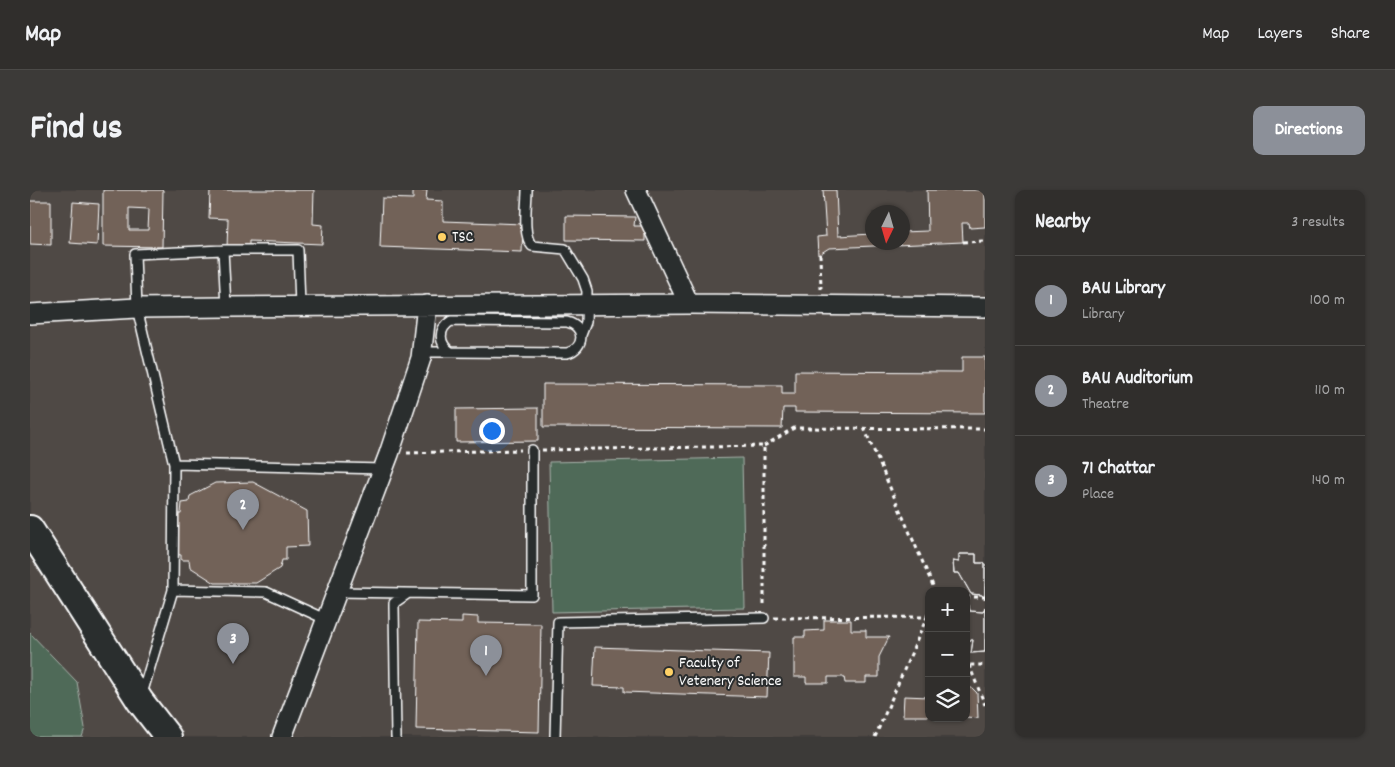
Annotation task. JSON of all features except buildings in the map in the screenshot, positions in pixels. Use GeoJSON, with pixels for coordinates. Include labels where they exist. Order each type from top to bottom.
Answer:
{"type":"FeatureCollection","features":[{"type":"Feature","properties":{"kind":"main road"},"geometry":{"type":"LineString","coordinates":[[30,529],[140,701],[168,737]]}},
{"type":"Feature","properties":{"kind":"street"},"geometry":{"type":"LineString","coordinates":[[636,190],[689,304]]}},
{"type":"Feature","properties":{"kind":"street"},"geometry":{"type":"LineString","coordinates":[[30,314],[137,308],[427,305],[689,304],[985,307]]}},
{"type":"Feature","properties":{"kind":"street"},"geometry":{"type":"LineString","coordinates":[[282,737],[338,592],[421,358],[427,305]]}},
{"type":"Feature","properties":{"kind":"lane"},"geometry":{"type":"LineString","coordinates":[[421,358],[429,352],[567,353],[580,345],[581,335],[586,322],[585,285],[565,248],[532,246],[528,242],[526,234],[527,190]]}},
{"type":"Feature","properties":{"kind":"lane"},"geometry":{"type":"LineString","coordinates":[[140,701],[172,590],[174,464],[137,308],[134,254],[223,250],[298,250],[300,306]]}},
{"type":"Feature","properties":{"kind":"lane"},"geometry":{"type":"LineString","coordinates":[[223,250],[226,307]]}},
{"type":"Feature","properties":{"kind":"lane"},"geometry":{"type":"LineString","coordinates":[[450,352],[446,349],[441,339],[443,328],[451,321],[567,322],[577,326],[581,335]]}},
{"type":"Feature","properties":{"kind":"lane"},"geometry":{"type":"LineString","coordinates":[[338,592],[532,595],[532,450]]}},
{"type":"Feature","properties":{"kind":"lane"},"geometry":{"type":"LineString","coordinates":[[174,464],[386,461]]}},
{"type":"Feature","properties":{"kind":"lane"},"geometry":{"type":"LineString","coordinates":[[172,590],[266,592],[326,620]]}},
{"type":"Feature","properties":{"kind":"lane"},"geometry":{"type":"LineString","coordinates":[[396,737],[394,603],[408,593]]}},
{"type":"Feature","properties":{"kind":"lane"},"geometry":{"type":"LineString","coordinates":[[555,737],[558,622],[764,618]]}},
{"type":"Feature","properties":{"kind":"path"},"geometry":{"type":"LineString","coordinates":[[963,242],[985,241]]}},
{"type":"Feature","properties":{"kind":"path"},"geometry":{"type":"LineString","coordinates":[[820,254],[821,305]]}},
{"type":"Feature","properties":{"kind":"path"},"geometry":{"type":"LineString","coordinates":[[386,461],[532,450],[764,446],[794,428],[985,429]]}},
{"type":"Feature","properties":{"kind":"path"},"geometry":{"type":"LineString","coordinates":[[864,428],[933,587]]}},
{"type":"Feature","properties":{"kind":"path"},"geometry":{"type":"LineString","coordinates":[[764,446],[764,618],[925,617]]}},
{"type":"Feature","properties":{"kind":"path"},"geometry":{"type":"LineString","coordinates":[[970,597],[985,598]]}},
{"type":"Feature","properties":{"kind":"path"},"geometry":{"type":"LineString","coordinates":[[875,737],[925,622]]}},
{"type":"Feature","properties":{"kind":"path"},"geometry":{"type":"LineString","coordinates":[[970,665],[985,665]]}},
{"type":"Feature","properties":{"kind":"path"},"geometry":{"type":"LineString","coordinates":[[970,668],[985,705]]}},
{"type":"Feature","properties":{"kind":"shaded area"},"geometry":{"type":"Polygon","coordinates":[[[30,190],[985,190],[985,737],[30,737],[30,190]]]}},
{"type":"Feature","properties":{"kind":"green space"},"geometry":{"type":"Polygon","coordinates":[[[742,458],[745,608],[552,612],[549,462],[742,458]]]}},
{"type":"Feature","properties":{"kind":"green space"},"geometry":{"type":"Polygon","coordinates":[[[30,633],[77,682],[85,728],[82,737],[30,737],[30,633]]]}},
{"type":"Feature","properties":{"kind":"place","name":"TSC"},"geometry":{"type":"Point","coordinates":[442,237]}},
{"type":"Feature","properties":{"kind":"place","name":"BAU Auditorium"},"geometry":{"type":"Point","coordinates":[243,530]}},
{"type":"Feature","properties":{"kind":"place","name":"71 Chattar"},"geometry":{"type":"Point","coordinates":[233,664]}},
{"type":"Feature","properties":{"kind":"place","name":"Faculty of Vetenery Science"},"geometry":{"type":"Point","coordinates":[669,672]}},
{"type":"Feature","properties":{"kind":"place","name":"BAU Library"},"geometry":{"type":"Point","coordinates":[486,676]}}]}
